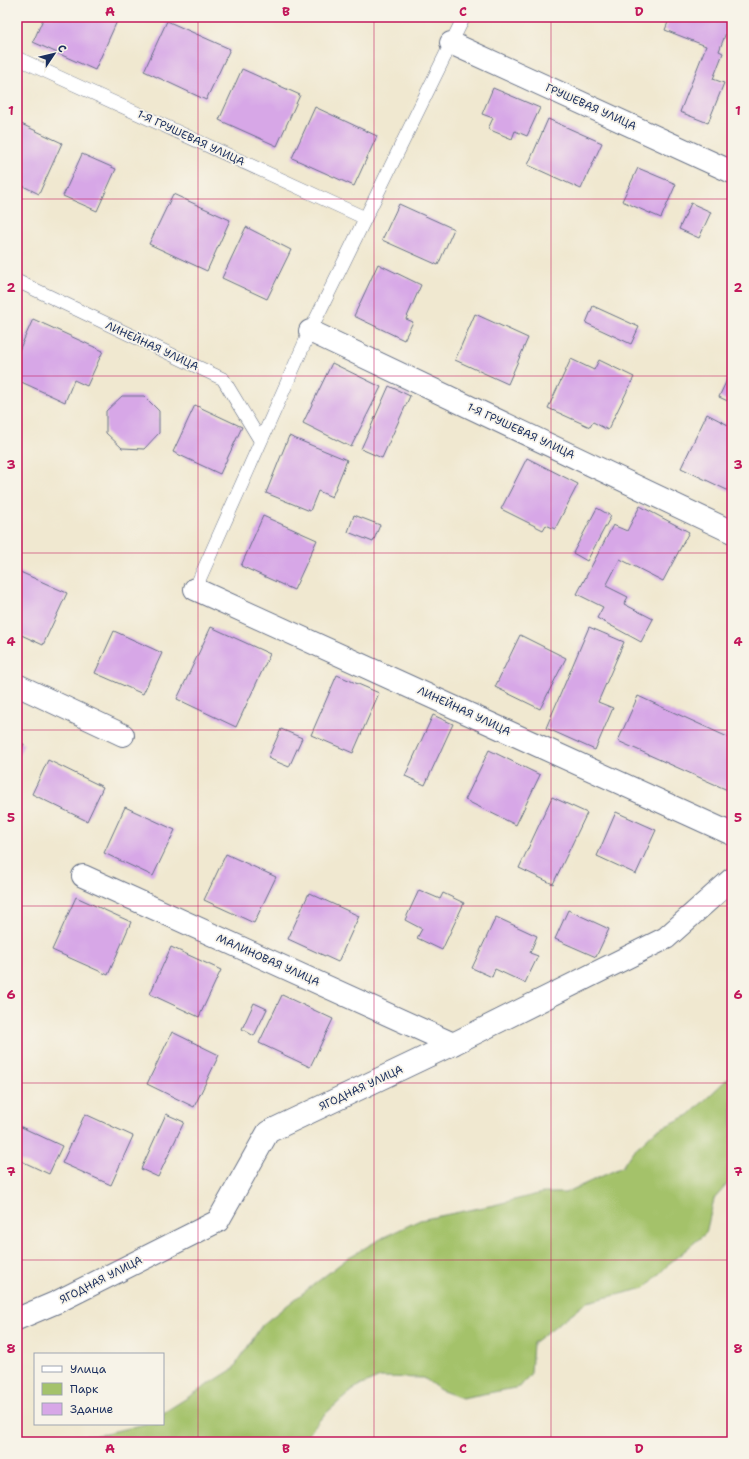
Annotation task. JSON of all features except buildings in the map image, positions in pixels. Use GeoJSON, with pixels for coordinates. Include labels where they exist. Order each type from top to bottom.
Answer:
{"type":"FeatureCollection","features":[{"type":"Feature","properties":{"kind":"street","name":"ГРУШЕВАЯ УЛИЦА"},"geometry":{"type":"LineString","coordinates":[[451,44],[732,172]]}},
{"type":"Feature","properties":{"kind":"street","name":"1-Я ГРУШЕВАЯ УЛИЦА"},"geometry":{"type":"LineString","coordinates":[[310,331],[732,532]]}},
{"type":"Feature","properties":{"kind":"street","name":"ЛИНЕЙНАЯ УЛИЦА"},"geometry":{"type":"LineString","coordinates":[[195,589],[732,834]]}},
{"type":"Feature","properties":{"kind":"street"},"geometry":{"type":"LineString","coordinates":[[17,685],[123,735]]}},
{"type":"Feature","properties":{"kind":"street","name":"МАЛИНОВАЯ УЛИЦА"},"geometry":{"type":"LineString","coordinates":[[83,876],[453,1044]]}},
{"type":"Feature","properties":{"kind":"street","name":"ЯГОДНАЯ УЛИЦА"},"geometry":{"type":"LineString","coordinates":[[17,1319],[57,1302],[218,1221],[268,1132],[453,1044],[666,938],[732,879]]}},
{"type":"Feature","properties":{"kind":"lane"},"geometry":{"type":"LineString","coordinates":[[195,589],[260,440],[310,331],[464,17]]}},
{"type":"Feature","properties":{"kind":"lane","name":"1-Я ГРУШЕВАЯ УЛИЦА"},"geometry":{"type":"LineString","coordinates":[[17,58],[365,218]]}},
{"type":"Feature","properties":{"kind":"lane","name":"ЛИНЕЙНАЯ УЛИЦА"},"geometry":{"type":"LineString","coordinates":[[17,282],[222,379],[260,440]]}},
{"type":"Feature","properties":{"kind":"green space"},"geometry":{"type":"Polygon","coordinates":[[[732,1078],[732,1179],[714,1199],[706,1233],[671,1262],[645,1288],[587,1302],[533,1343],[531,1373],[520,1387],[462,1398],[440,1390],[424,1378],[380,1377],[355,1388],[324,1415],[301,1442],[24,1442],[53,1435],[94,1436],[141,1425],[164,1425],[164,1412],[233,1369],[262,1325],[349,1257],[384,1237],[420,1220],[494,1205],[542,1193],[565,1193],[622,1167],[632,1152],[655,1131],[689,1115],[726,1080],[732,1078]]]}}]}
